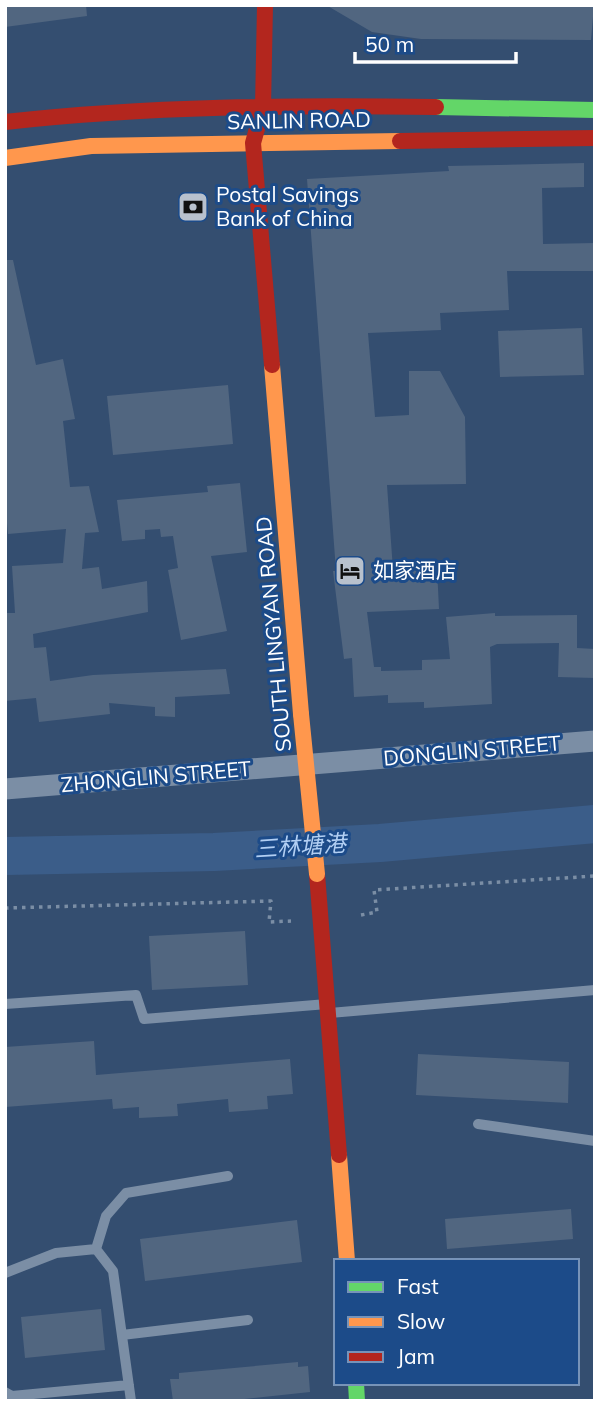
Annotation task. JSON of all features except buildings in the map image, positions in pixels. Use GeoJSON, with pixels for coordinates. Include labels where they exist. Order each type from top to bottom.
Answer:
{"type":"FeatureCollection","features":[{"type":"Feature","properties":{"kind":"street","name":"SOUTH LINGYAN ROAD"},"geometry":{"type":"LineString","coordinates":[[265,5],[263,107],[253,143],[301,714],[330,1008],[347,1259]]}},
{"type":"Feature","properties":{"kind":"street","name":"SANLIN ROAD"},"geometry":{"type":"LineString","coordinates":[[5,122],[67,115],[263,107],[595,110]]}},
{"type":"Feature","properties":{"kind":"street","name":"SANLIN ROAD"},"geometry":{"type":"LineString","coordinates":[[5,158],[91,146],[595,138]]}},
{"type":"Feature","properties":{"kind":"street","name":"DONGLIN STREET"},"geometry":{"type":"LineString","coordinates":[[349,761],[595,741]]}},
{"type":"Feature","properties":{"kind":"street","name":"ZHONGLIN STREET"},"geometry":{"type":"LineString","coordinates":[[5,789],[349,761]]}},
{"type":"Feature","properties":{"kind":"lane"},"geometry":{"type":"LineString","coordinates":[[5,1004],[136,995],[144,1019],[595,990]]}},
{"type":"Feature","properties":{"kind":"lane"},"geometry":{"type":"LineString","coordinates":[[478,1124],[595,1141]]}},
{"type":"Feature","properties":{"kind":"lane"},"geometry":{"type":"LineString","coordinates":[[96,1249],[106,1216],[126,1193],[228,1177]]}},
{"type":"Feature","properties":{"kind":"lane"},"geometry":{"type":"LineString","coordinates":[[5,1273],[56,1253],[96,1249]]}},
{"type":"Feature","properties":{"kind":"lane"},"geometry":{"type":"LineString","coordinates":[[96,1249],[113,1271],[131,1401]]}},
{"type":"Feature","properties":{"kind":"lane"},"geometry":{"type":"LineString","coordinates":[[122,1335],[248,1320]]}},
{"type":"Feature","properties":{"kind":"lane"},"geometry":{"type":"LineString","coordinates":[[5,1392],[12,1396],[129,1385]]}},
{"type":"Feature","properties":{"kind":"path"},"geometry":{"type":"LineString","coordinates":[[360,915],[377,912],[374,890],[595,876]]}},
{"type":"Feature","properties":{"kind":"path"},"geometry":{"type":"LineString","coordinates":[[5,908],[271,901],[269,922],[291,921]]}},
{"type":"Feature","properties":{"kind":"waterway","name":"三林塘港"},"geometry":{"type":"LineString","coordinates":[[5,856],[214,852],[380,843],[595,824]]}},
{"type":"Feature","properties":{"kind":"traffic: fast"},"geometry":{"type":"LineString","coordinates":[[436,107],[595,110]]}},
{"type":"Feature","properties":{"kind":"traffic: fast"},"geometry":{"type":"LineString","coordinates":[[356,1385],[357,1401]]}},
{"type":"Feature","properties":{"kind":"traffic: slow"},"geometry":{"type":"LineString","coordinates":[[5,158],[91,146],[400,141]]}},
{"type":"Feature","properties":{"kind":"traffic: slow"},"geometry":{"type":"LineString","coordinates":[[272,365],[301,714]]}},
{"type":"Feature","properties":{"kind":"traffic: slow"},"geometry":{"type":"LineString","coordinates":[[301,714],[317,874]]}},
{"type":"Feature","properties":{"kind":"traffic: slow"},"geometry":{"type":"LineString","coordinates":[[339,1155],[347,1259]]}},
{"type":"Feature","properties":{"kind":"traffic: jam"},"geometry":{"type":"LineString","coordinates":[[265,5],[263,107],[253,143],[272,365]]}},
{"type":"Feature","properties":{"kind":"traffic: jam"},"geometry":{"type":"LineString","coordinates":[[5,122],[220,108],[436,107]]}},
{"type":"Feature","properties":{"kind":"traffic: jam"},"geometry":{"type":"LineString","coordinates":[[400,141],[595,138]]}},
{"type":"Feature","properties":{"kind":"traffic: jam"},"geometry":{"type":"LineString","coordinates":[[317,874],[339,1155]]}},
{"type":"Feature","properties":{"kind":"place","name":"Postal Savings Bank of China"},"geometry":{"type":"Point","coordinates":[193,207]}},
{"type":"Feature","properties":{"kind":"place","name":"如家酒店"},"geometry":{"type":"Point","coordinates":[350,571]}}]}
